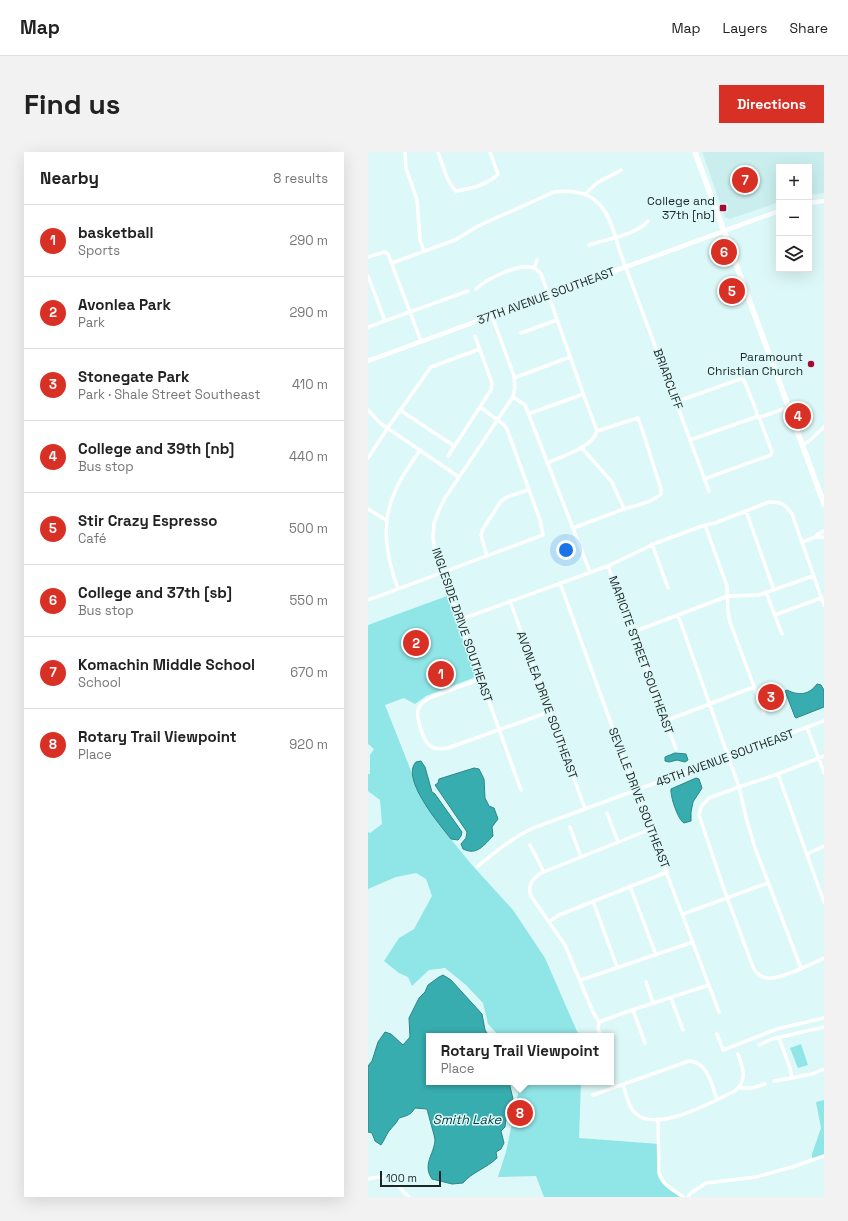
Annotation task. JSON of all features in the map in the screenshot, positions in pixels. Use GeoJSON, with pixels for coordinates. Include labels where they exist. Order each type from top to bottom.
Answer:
{"type":"FeatureCollection","features":[{"type":"Feature","properties":{"kind":"main road"},"geometry":{"type":"LineString","coordinates":[[695,152],[824,504]]}},
{"type":"Feature","properties":{"kind":"street"},"geometry":{"type":"LineString","coordinates":[[404,152],[406,168],[417,200],[420,240],[424,251]]}},
{"type":"Feature","properties":{"kind":"street"},"geometry":{"type":"LineString","coordinates":[[438,152],[448,180],[456,191],[493,180],[498,174],[490,152]]}},
{"type":"Feature","properties":{"kind":"street"},"geometry":{"type":"LineString","coordinates":[[392,263],[455,240],[478,226],[554,192],[566,190],[578,191],[585,194],[597,183],[621,170]]}},
{"type":"Feature","properties":{"kind":"street","name":"BRIARCLIFF"},"geometry":{"type":"LineString","coordinates":[[585,194],[598,202],[606,212],[612,225],[709,491]]}},
{"type":"Feature","properties":{"kind":"street"},"geometry":{"type":"LineString","coordinates":[[812,202],[824,200]]}},
{"type":"Feature","properties":{"kind":"street","name":"37TH AVENUE SOUTHEAST"},"geometry":{"type":"LineString","coordinates":[[368,360],[776,212]]}},
{"type":"Feature","properties":{"kind":"street"},"geometry":{"type":"LineString","coordinates":[[590,245],[643,227],[648,221]]}},
{"type":"Feature","properties":{"kind":"street"},"geometry":{"type":"LineString","coordinates":[[368,257],[385,252],[388,254],[421,341]]}},
{"type":"Feature","properties":{"kind":"street"},"geometry":{"type":"LineString","coordinates":[[534,268],[537,260]]}},
{"type":"Feature","properties":{"kind":"street"},"geometry":{"type":"LineString","coordinates":[[476,289],[486,280],[519,268],[534,268],[541,274],[597,432]]}},
{"type":"Feature","properties":{"kind":"street"},"geometry":{"type":"LineString","coordinates":[[368,276],[385,321]]}},
{"type":"Feature","properties":{"kind":"street"},"geometry":{"type":"LineString","coordinates":[[368,327],[468,291]]}},
{"type":"Feature","properties":{"kind":"street"},"geometry":{"type":"LineString","coordinates":[[492,316],[514,378],[515,386],[513,397],[525,405],[590,572]]}},
{"type":"Feature","properties":{"kind":"street"},"geometry":{"type":"LineString","coordinates":[[521,333],[557,320]]}},
{"type":"Feature","properties":{"kind":"street"},"geometry":{"type":"LineString","coordinates":[[448,456],[491,390],[492,382],[475,336]]}},
{"type":"Feature","properties":{"kind":"street"},"geometry":{"type":"LineString","coordinates":[[368,458],[387,428],[431,367],[480,349]]}},
{"type":"Feature","properties":{"kind":"street"},"geometry":{"type":"LineString","coordinates":[[514,378],[570,357]]}},
{"type":"Feature","properties":{"kind":"street"},"geometry":{"type":"LineString","coordinates":[[676,402],[740,379],[744,380],[772,452],[771,455],[704,479]]}},
{"type":"Feature","properties":{"kind":"street"},"geometry":{"type":"LineString","coordinates":[[528,414],[583,393]]}},
{"type":"Feature","properties":{"kind":"street","name":"INGLESIDE DRIVE SOUTHEAST"},"geometry":{"type":"LineString","coordinates":[[513,397],[441,505],[434,523],[433,538],[434,548],[442,573],[521,790]]}},
{"type":"Feature","properties":{"kind":"street"},"geometry":{"type":"LineString","coordinates":[[368,600],[543,535],[540,520],[507,429],[503,424],[480,407]]}},
{"type":"Feature","properties":{"kind":"street"},"geometry":{"type":"LineString","coordinates":[[690,440],[789,407]]}},
{"type":"Feature","properties":{"kind":"street"},"geometry":{"type":"LineString","coordinates":[[368,410],[374,418],[387,428],[459,477]]}},
{"type":"Feature","properties":{"kind":"street"},"geometry":{"type":"LineString","coordinates":[[400,410],[454,446]]}},
{"type":"Feature","properties":{"kind":"street"},"geometry":{"type":"LineString","coordinates":[[547,463],[581,448],[594,438],[597,432],[638,418],[661,489],[661,494],[649,501],[573,528]]}},
{"type":"Feature","properties":{"kind":"street"},"geometry":{"type":"LineString","coordinates":[[802,444],[810,440],[824,427]]}},
{"type":"Feature","properties":{"kind":"street"},"geometry":{"type":"LineString","coordinates":[[581,448],[612,482],[624,509]]}},
{"type":"Feature","properties":{"kind":"street"},"geometry":{"type":"LineString","coordinates":[[398,588],[388,554],[386,542],[386,520],[396,489],[420,450]]}},
{"type":"Feature","properties":{"kind":"street"},"geometry":{"type":"LineString","coordinates":[[487,556],[481,535],[483,529],[501,501],[528,490]]}},
{"type":"Feature","properties":{"kind":"street","name":"MARICITE STREET SOUTHEAST"},"geometry":{"type":"LineString","coordinates":[[676,749],[608,566],[654,543],[705,525],[715,523],[769,502],[777,502],[786,506],[792,514],[802,542]]}},
{"type":"Feature","properties":{"kind":"street"},"geometry":{"type":"LineString","coordinates":[[368,509],[382,519],[386,520]]}},
{"type":"Feature","properties":{"kind":"street"},"geometry":{"type":"LineString","coordinates":[[746,511],[774,590]]}},
{"type":"Feature","properties":{"kind":"street"},"geometry":{"type":"LineString","coordinates":[[705,525],[727,586],[730,622],[764,713]]}},
{"type":"Feature","properties":{"kind":"street"},"geometry":{"type":"LineString","coordinates":[[816,537],[824,531]]}},
{"type":"Feature","properties":{"kind":"street"},"geometry":{"type":"LineString","coordinates":[[824,537],[816,537],[802,542],[824,606]]}},
{"type":"Feature","properties":{"kind":"street"},"geometry":{"type":"LineString","coordinates":[[654,543],[668,588]]}},
{"type":"Feature","properties":{"kind":"street"},"geometry":{"type":"LineString","coordinates":[[459,620],[608,566]]}},
{"type":"Feature","properties":{"kind":"street"},"geometry":{"type":"LineString","coordinates":[[632,632],[728,596],[759,595],[813,576]]}},
{"type":"Feature","properties":{"kind":"street","name":"SEVILLE DRIVE SOUTHEAST"},"geometry":{"type":"LineString","coordinates":[[560,583],[719,1012]]}},
{"type":"Feature","properties":{"kind":"street"},"geometry":{"type":"LineString","coordinates":[[766,592],[782,634]]}},
{"type":"Feature","properties":{"kind":"street"},"geometry":{"type":"LineString","coordinates":[[775,615],[821,598]]}},
{"type":"Feature","properties":{"kind":"street","name":"AVONLEA DRIVE SOUTHEAST"},"geometry":{"type":"LineString","coordinates":[[510,601],[585,809]]}},
{"type":"Feature","properties":{"kind":"street"},"geometry":{"type":"LineString","coordinates":[[678,615],[727,757],[739,787],[747,821],[768,883],[801,968]]}},
{"type":"Feature","properties":{"kind":"street"},"geometry":{"type":"LineString","coordinates":[[480,679],[432,697],[423,702],[418,708],[417,714],[426,743],[430,746],[442,749],[550,712]]}},
{"type":"Feature","properties":{"kind":"street"},"geometry":{"type":"LineString","coordinates":[[665,721],[754,687]]}},
{"type":"Feature","properties":{"kind":"street","name":"45TH AVENUE SOUTHEAST"},"geometry":{"type":"LineString","coordinates":[[477,867],[496,851],[518,836],[585,809],[824,721]]}},
{"type":"Feature","properties":{"kind":"street"},"geometry":{"type":"LineString","coordinates":[[807,727],[824,773]]}},
{"type":"Feature","properties":{"kind":"street"},"geometry":{"type":"LineString","coordinates":[[824,756],[709,798],[703,803],[699,810],[699,818],[727,898],[753,967],[759,975],[767,978],[777,977],[824,958]]}},
{"type":"Feature","properties":{"kind":"street"},"geometry":{"type":"LineString","coordinates":[[778,774],[824,902]]}},
{"type":"Feature","properties":{"kind":"street"},"geometry":{"type":"LineString","coordinates":[[607,813],[618,842]]}},
{"type":"Feature","properties":{"kind":"street"},"geometry":{"type":"LineString","coordinates":[[570,827],[581,857]]}},
{"type":"Feature","properties":{"kind":"street"},"geometry":{"type":"LineString","coordinates":[[600,1033],[598,1029],[599,1022],[595,1017],[581,980],[565,945],[550,921],[531,896],[530,885],[537,875],[651,829]]}},
{"type":"Feature","properties":{"kind":"street"},"geometry":{"type":"LineString","coordinates":[[530,845],[544,872]]}},
{"type":"Feature","properties":{"kind":"street"},"geometry":{"type":"LineString","coordinates":[[807,854],[824,846]]}},
{"type":"Feature","properties":{"kind":"street"},"geometry":{"type":"LineString","coordinates":[[550,921],[559,915],[667,872]]}},
{"type":"Feature","properties":{"kind":"street"},"geometry":{"type":"LineString","coordinates":[[683,914],[768,883]]}},
{"type":"Feature","properties":{"kind":"street"},"geometry":{"type":"LineString","coordinates":[[630,886],[656,955]]}},
{"type":"Feature","properties":{"kind":"street"},"geometry":{"type":"LineString","coordinates":[[593,901],[617,967]]}},
{"type":"Feature","properties":{"kind":"street"},"geometry":{"type":"LineString","coordinates":[[581,980],[693,942]]}},
{"type":"Feature","properties":{"kind":"street"},"geometry":{"type":"LineString","coordinates":[[646,982],[652,1004]]}},
{"type":"Feature","properties":{"kind":"street"},"geometry":{"type":"LineString","coordinates":[[599,1022],[708,985]]}},
{"type":"Feature","properties":{"kind":"street"},"geometry":{"type":"LineString","coordinates":[[671,998],[683,1030]]}},
{"type":"Feature","properties":{"kind":"street"},"geometry":{"type":"LineString","coordinates":[[633,1010],[645,1042]]}},
{"type":"Feature","properties":{"kind":"street"},"geometry":{"type":"LineString","coordinates":[[717,1034],[723,1050],[770,1032],[824,1018]]}},
{"type":"Feature","properties":{"kind":"street"},"geometry":{"type":"LineString","coordinates":[[759,1045],[772,1039],[824,1027]]}},
{"type":"Feature","properties":{"kind":"street"},"geometry":{"type":"LineString","coordinates":[[770,1032],[772,1039]]}},
{"type":"Feature","properties":{"kind":"street"},"geometry":{"type":"LineString","coordinates":[[779,1038],[792,1078]]}},
{"type":"Feature","properties":{"kind":"street"},"geometry":{"type":"LineString","coordinates":[[623,1085],[631,1108],[635,1113],[642,1117],[658,1119],[678,1117],[739,1088],[744,1073],[738,1054]]}},
{"type":"Feature","properties":{"kind":"street"},"geometry":{"type":"LineString","coordinates":[[593,1095],[686,1062],[693,1062],[700,1064],[705,1069],[717,1099]]}},
{"type":"Feature","properties":{"kind":"street"},"geometry":{"type":"LineString","coordinates":[[774,1081],[812,1074],[824,1069]]}},
{"type":"Feature","properties":{"kind":"street"},"geometry":{"type":"LineString","coordinates":[[739,1088],[752,1088],[765,1084]]}},
{"type":"Feature","properties":{"kind":"street"},"geometry":{"type":"LineString","coordinates":[[658,1119],[659,1173],[665,1184],[683,1197]]}},
{"type":"Feature","properties":{"kind":"street"},"geometry":{"type":"LineString","coordinates":[[688,1197],[691,1193],[706,1183],[758,1176],[792,1167],[824,1156]]}},
{"type":"Feature","properties":{"kind":"street"},"geometry":{"type":"LineString","coordinates":[[368,1179],[384,1176],[394,1181],[410,1197]]}},
{"type":"Feature","properties":{"kind":"shaded area"},"geometry":{"type":"Polygon","coordinates":[[[702,152],[824,152],[824,193],[812,195],[812,164],[776,164],[776,203],[730,219],[725,217],[702,152]]]}},
{"type":"Feature","properties":{"kind":"shaded area"},"geometry":{"type":"Polygon","coordinates":[[[447,596],[475,673],[473,678],[426,696],[415,704],[404,698],[385,705],[419,791],[440,826],[472,865],[513,910],[545,958],[578,1033],[496,1033],[488,1024],[483,1003],[466,985],[445,968],[429,970],[412,986],[408,977],[399,973],[384,961],[399,938],[414,929],[432,896],[426,879],[416,873],[396,877],[368,889],[368,832],[370,833],[382,824],[380,800],[368,791],[370,755],[374,749],[368,744],[368,625],[447,596]]]}},
{"type":"Feature","properties":{"kind":"shaded area"},"geometry":{"type":"Polygon","coordinates":[[[776,684],[782,703],[767,708],[760,690],[776,684]]]}},
{"type":"Feature","properties":{"kind":"shaded area"},"geometry":{"type":"Polygon","coordinates":[[[801,1044],[808,1065],[798,1068],[790,1048],[801,1044]]]}},
{"type":"Feature","properties":{"kind":"shaded area"},"geometry":{"type":"Polygon","coordinates":[[[520,1085],[581,1085],[579,1138],[659,1144],[661,1179],[683,1197],[544,1197],[536,1176],[498,1177],[506,1152],[520,1085]]]}},
{"type":"Feature","properties":{"kind":"shaded area"},"geometry":{"type":"Polygon","coordinates":[[[824,1100],[824,1156],[812,1160],[812,1154],[821,1128],[816,1102],[824,1100]]]}},
{"type":"Feature","properties":{"kind":"water"},"geometry":{"type":"Polygon","coordinates":[[[817,684],[821,685],[824,690],[824,707],[796,718],[785,691],[787,690],[800,694],[811,690],[817,684]]]}},
{"type":"Feature","properties":{"kind":"water"},"geometry":{"type":"Polygon","coordinates":[[[675,753],[686,754],[688,760],[685,762],[677,760],[669,762],[665,761],[665,757],[675,753]]]}},
{"type":"Feature","properties":{"kind":"water"},"geometry":{"type":"Polygon","coordinates":[[[421,761],[425,767],[432,792],[462,832],[458,840],[451,839],[431,813],[417,790],[413,779],[412,769],[416,762],[421,761]]]}},
{"type":"Feature","properties":{"kind":"water"},"geometry":{"type":"Polygon","coordinates":[[[474,768],[479,769],[484,779],[485,798],[489,806],[494,808],[498,819],[492,827],[493,836],[480,848],[468,851],[463,849],[461,844],[466,838],[467,832],[435,785],[438,783],[439,779],[474,768]]]}},
{"type":"Feature","properties":{"kind":"water"},"geometry":{"type":"Polygon","coordinates":[[[696,778],[699,779],[702,788],[693,802],[691,821],[684,823],[679,817],[675,808],[671,789],[696,778]]]}},
{"type":"Feature","properties":{"kind":"water","name":"Smith Lake"},"geometry":{"type":"Polygon","coordinates":[[[443,975],[451,980],[482,1014],[487,1033],[426,1033],[426,1085],[510,1085],[513,1099],[507,1111],[505,1127],[501,1131],[504,1143],[501,1149],[496,1152],[497,1158],[463,1183],[452,1184],[432,1179],[429,1174],[428,1164],[435,1140],[427,1109],[415,1108],[410,1114],[399,1118],[381,1145],[375,1141],[372,1133],[368,1132],[368,1066],[372,1061],[378,1042],[385,1032],[391,1034],[403,1045],[410,1037],[409,1018],[419,998],[425,992],[428,985],[443,975]]]}},
{"type":"Feature","properties":{"kind":"place","name":"Komachin Middle School"},"geometry":{"type":"Point","coordinates":[745,180]}},
{"type":"Feature","properties":{"kind":"place","name":"College and 37th [nb]"},"geometry":{"type":"Point","coordinates":[723,208]}},
{"type":"Feature","properties":{"kind":"place","name":"College and 37th [sb]"},"geometry":{"type":"Point","coordinates":[724,252]}},
{"type":"Feature","properties":{"kind":"place","name":"Stir Crazy Espresso"},"geometry":{"type":"Point","coordinates":[732,291]}},
{"type":"Feature","properties":{"kind":"place","name":"Paramount Christian Church"},"geometry":{"type":"Point","coordinates":[811,364]}},
{"type":"Feature","properties":{"kind":"place","name":"College and 39th [nb]"},"geometry":{"type":"Point","coordinates":[798,416]}},
{"type":"Feature","properties":{"kind":"place","name":"Avonlea Park"},"geometry":{"type":"Point","coordinates":[416,643]}},
{"type":"Feature","properties":{"kind":"place","name":"basketball"},"geometry":{"type":"Point","coordinates":[441,674]}},
{"type":"Feature","properties":{"kind":"place","name":"Stonegate Park"},"geometry":{"type":"Point","coordinates":[771,697]}},
{"type":"Feature","properties":{"kind":"place","name":"Rotary Trail Viewpoint"},"geometry":{"type":"Point","coordinates":[520,1113]}}]}
